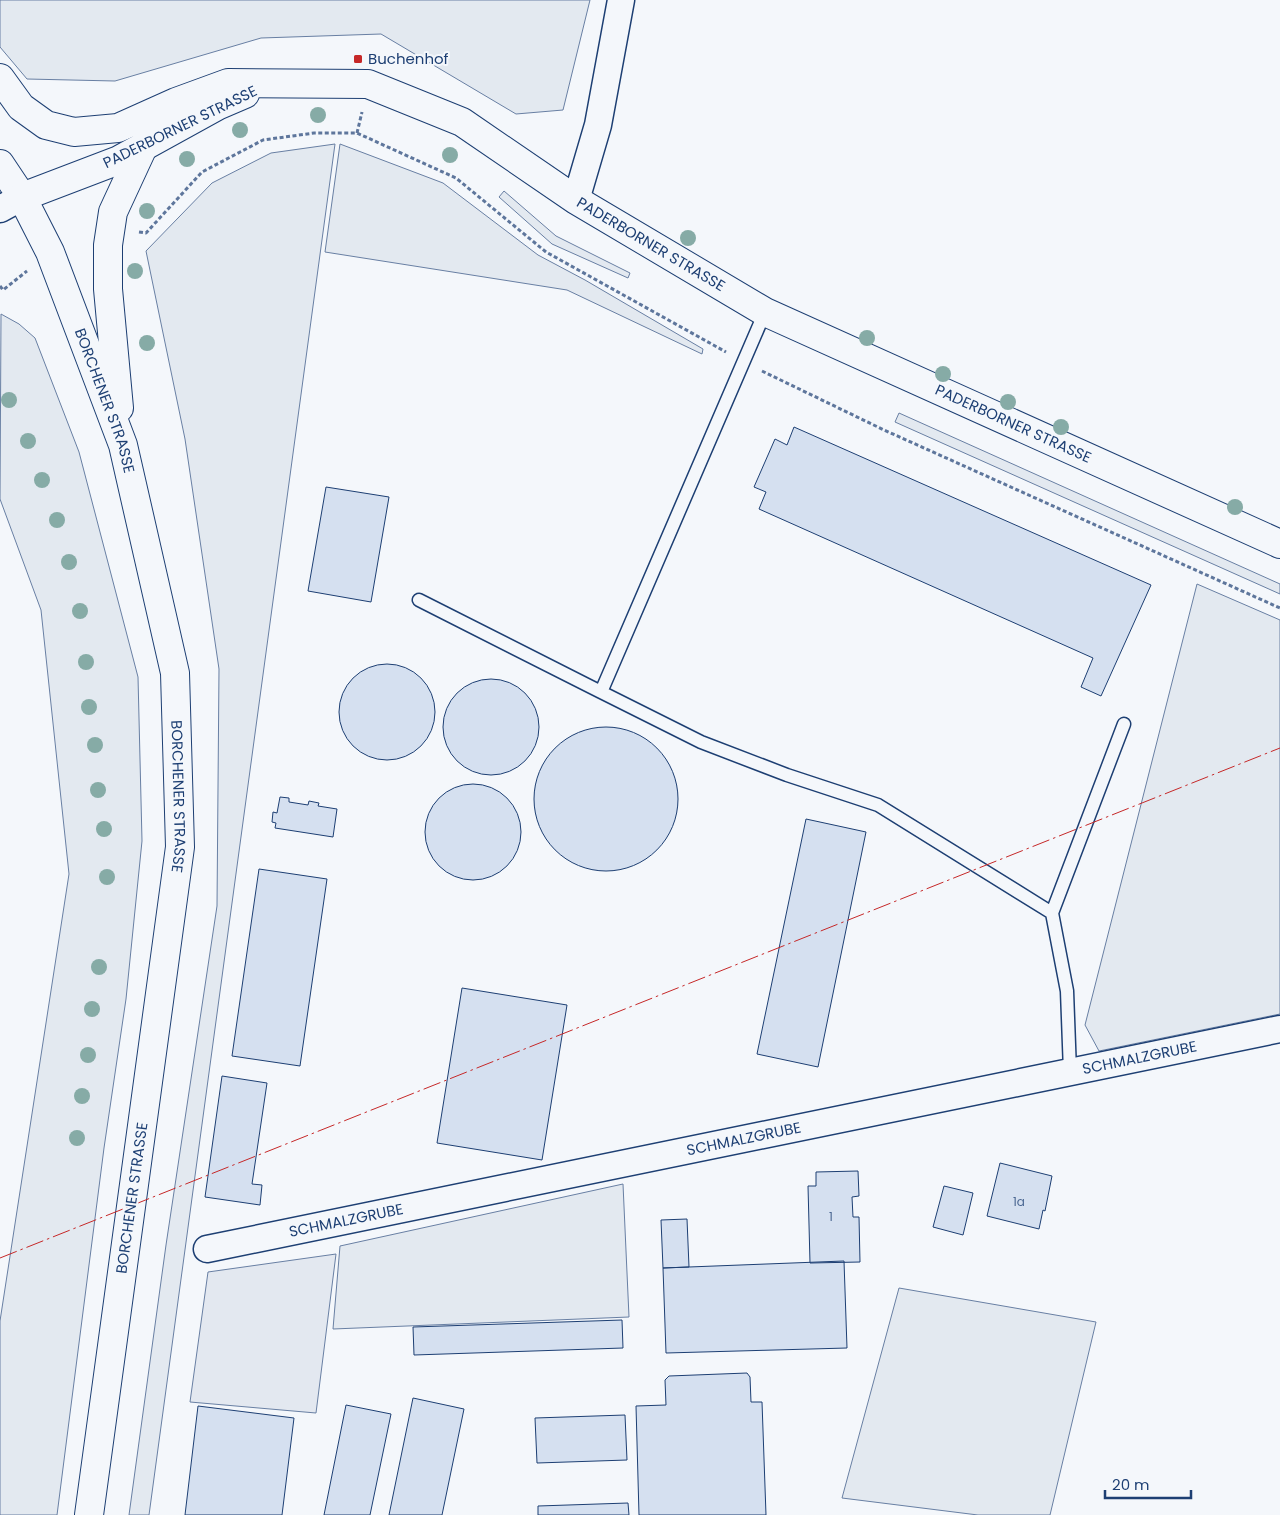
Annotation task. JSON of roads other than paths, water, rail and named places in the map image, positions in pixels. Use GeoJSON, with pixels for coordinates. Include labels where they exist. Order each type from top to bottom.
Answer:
{"type":"FeatureCollection","features":[{"type":"Feature","properties":{"kind":"main road"},"geometry":{"type":"LineString","coordinates":[[0,78],[22,106],[46,124],[74,132],[118,128],[176,102],[228,83],[269,83]]}},
{"type":"Feature","properties":{"kind":"main road","name":"PADERBORNER STRASSE"},"geometry":{"type":"LineString","coordinates":[[11,203],[119,160],[217,106],[269,83],[368,84],[462,122],[576,200],[765,312],[1280,544]]}},
{"type":"Feature","properties":{"kind":"main road"},"geometry":{"type":"LineString","coordinates":[[123,445],[108,289],[108,245],[113,212],[144,145]]}},
{"type":"Feature","properties":{"kind":"main road","name":"BORCHENER STRASSE"},"geometry":{"type":"LineString","coordinates":[[0,164],[11,203],[50,252],[123,445],[175,673],[180,847],[89,1515]]}},
{"type":"Feature","properties":{"kind":"street"},"geometry":{"type":"LineString","coordinates":[[576,200],[598,125],[620,0]]}},
{"type":"Feature","properties":{"kind":"street","name":"SCHMALZGRUBE"},"geometry":{"type":"LineString","coordinates":[[207,1249],[1280,1029]]}},
{"type":"Feature","properties":{"kind":"lane"},"geometry":{"type":"LineString","coordinates":[[601,692],[765,312]]}},
{"type":"Feature","properties":{"kind":"lane"},"geometry":{"type":"LineString","coordinates":[[419,600],[701,742],[787,775],[878,805],[1052,913]]}},
{"type":"Feature","properties":{"kind":"lane"},"geometry":{"type":"LineString","coordinates":[[1070,1072],[1067,991],[1052,913],[1124,724]]}},
{"type":"Feature","properties":{"kind":"place","name":"Buchenhof"},"geometry":{"type":"Point","coordinates":[358,59]}}]}
